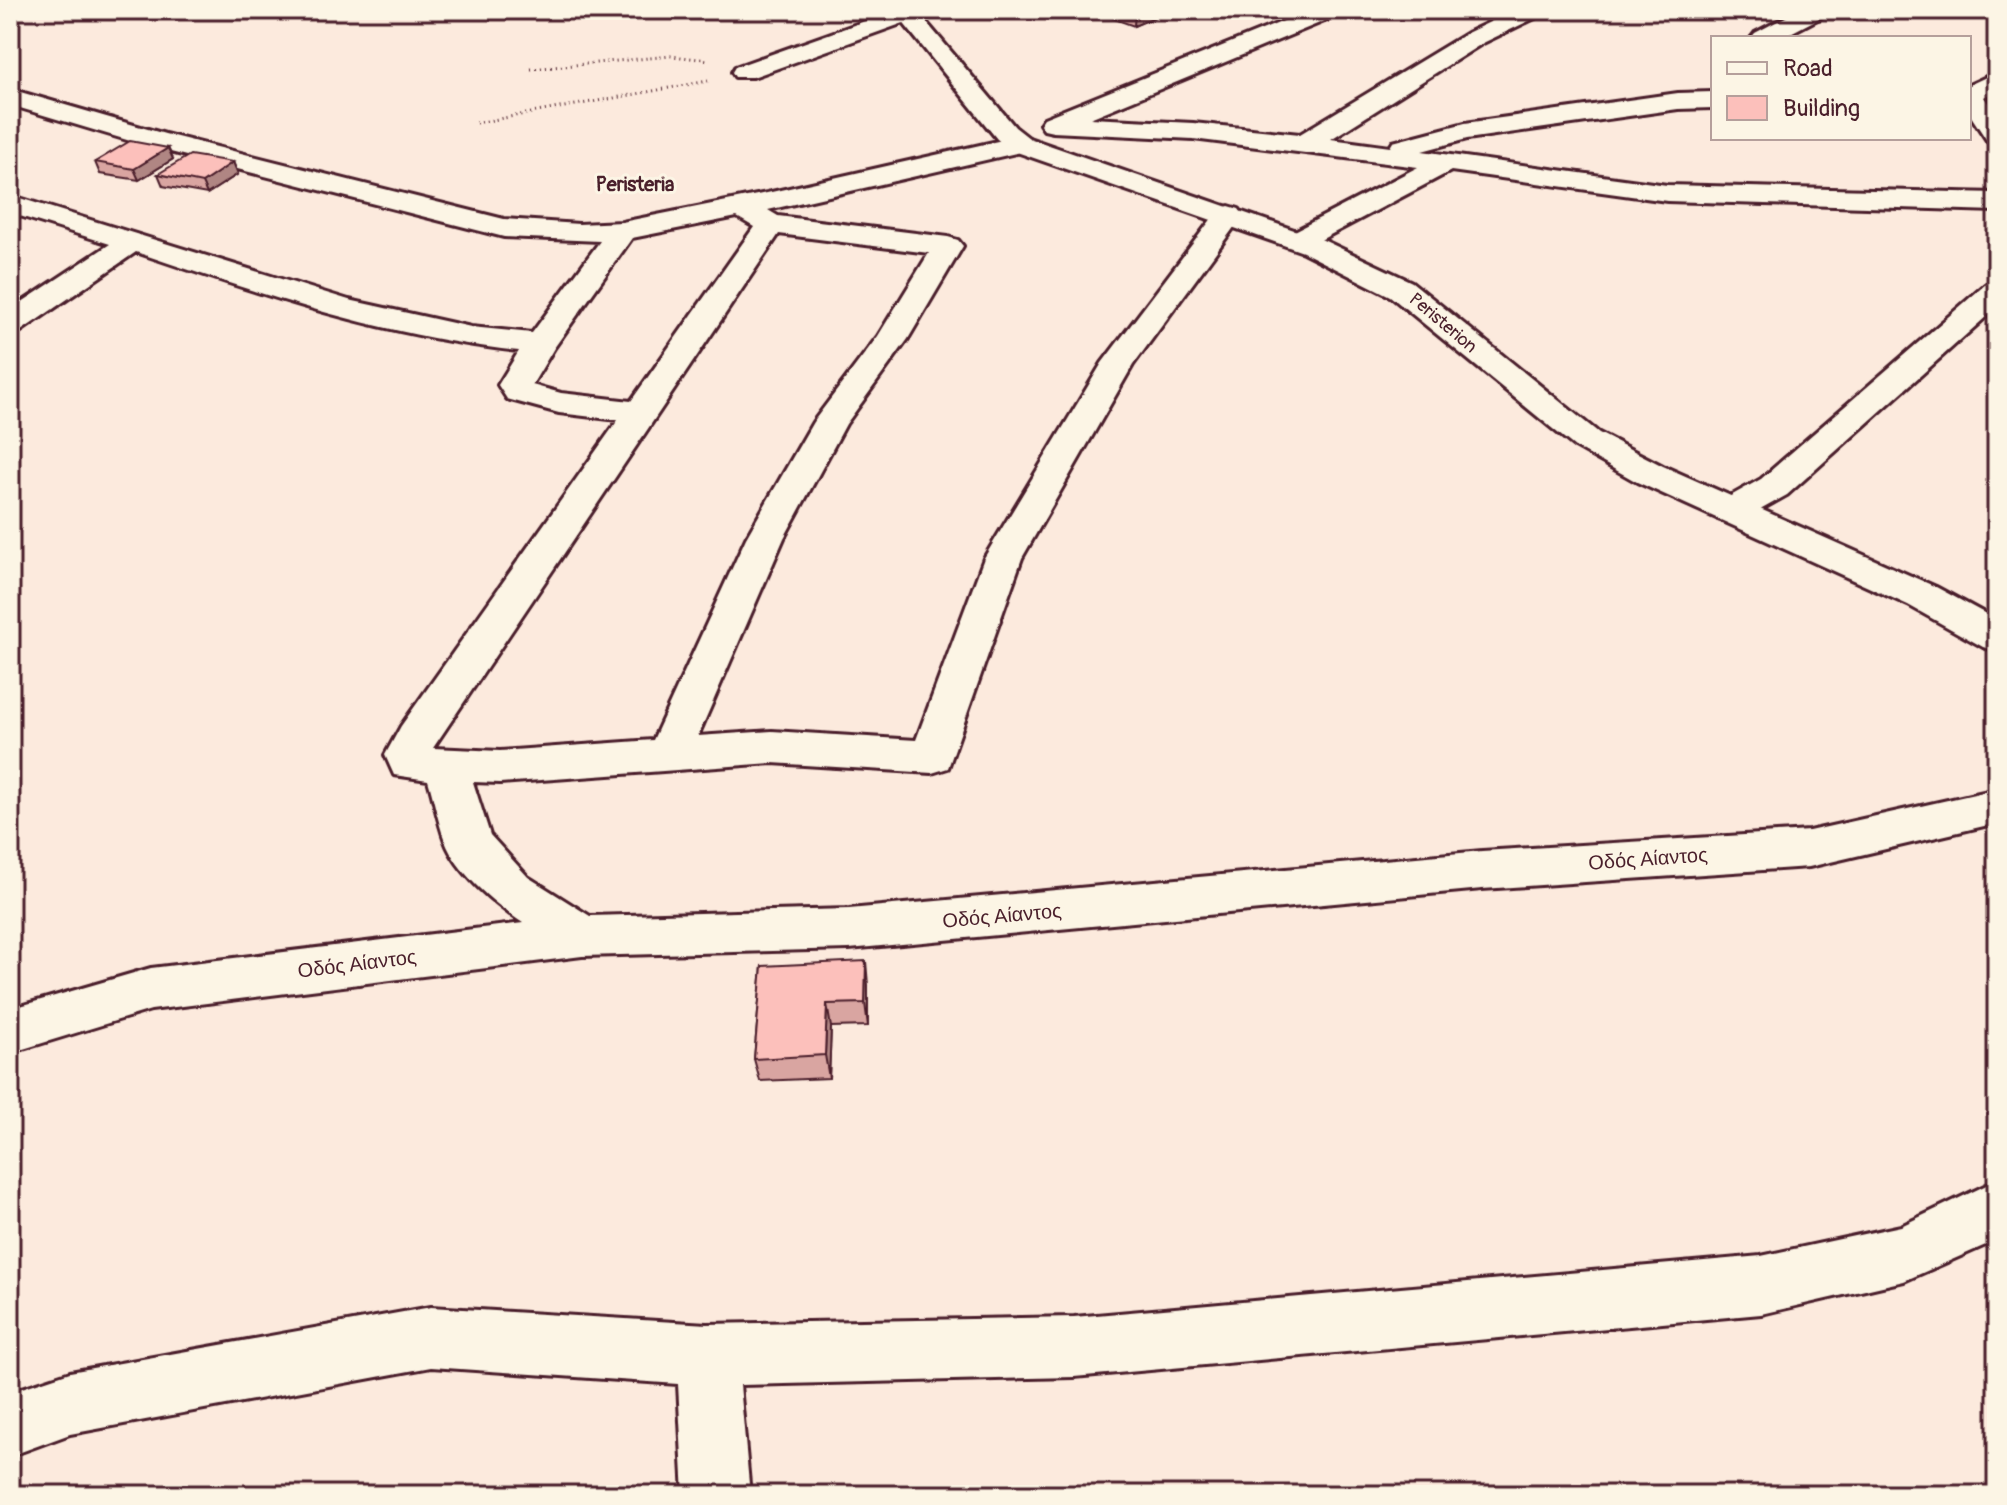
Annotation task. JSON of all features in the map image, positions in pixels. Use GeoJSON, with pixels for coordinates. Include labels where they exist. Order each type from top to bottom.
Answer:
{"type":"FeatureCollection","features":[{"type":"Feature","properties":{"kind":"street"},"geometry":{"type":"LineString","coordinates":[[10,97],[156,140],[504,228],[579,233],[622,231],[756,215],[1013,139],[1331,10]]}},
{"type":"Feature","properties":{"kind":"street"},"geometry":{"type":"LineString","coordinates":[[1305,143],[1410,81],[1475,38],[1533,10]]}},
{"type":"Feature","properties":{"kind":"street"},"geometry":{"type":"LineString","coordinates":[[1767,36],[1817,10]]}},
{"type":"Feature","properties":{"kind":"street"},"geometry":{"type":"LineString","coordinates":[[744,72],[909,11],[1013,139]]}},
{"type":"Feature","properties":{"kind":"street"},"geometry":{"type":"LineString","coordinates":[[1971,94],[1997,79]]}},
{"type":"Feature","properties":{"kind":"street"},"geometry":{"type":"LineString","coordinates":[[1971,95],[1997,93]]}},
{"type":"Feature","properties":{"kind":"street"},"geometry":{"type":"LineString","coordinates":[[1971,97],[1997,136]]}},
{"type":"Feature","properties":{"kind":"street"},"geometry":{"type":"LineString","coordinates":[[1385,152],[1465,131],[1678,101],[1711,100]]}},
{"type":"Feature","properties":{"kind":"street"},"geometry":{"type":"LineString","coordinates":[[1053,124],[1193,131],[1305,143],[1667,193],[1997,202]]}},
{"type":"Feature","properties":{"kind":"street","name":"Peristerion"},"geometry":{"type":"LineString","coordinates":[[1013,139],[1299,240],[1401,289],[1587,440],[1731,511],[1922,596],[1997,637]]}},
{"type":"Feature","properties":{"kind":"street"},"geometry":{"type":"LineString","coordinates":[[1299,240],[1450,161]]}},
{"type":"Feature","properties":{"kind":"street"},"geometry":{"type":"LineString","coordinates":[[10,204],[302,299],[457,336],[540,344]]}},
{"type":"Feature","properties":{"kind":"street"},"geometry":{"type":"LineString","coordinates":[[756,215],[640,412],[416,737],[407,755],[410,763],[500,767],[772,747],[932,757],[1003,558],[1118,363],[1229,215]]}},
{"type":"Feature","properties":{"kind":"street"},"geometry":{"type":"LineString","coordinates":[[668,754],[765,538],[830,422],[892,339],[948,246],[756,215]]}},
{"type":"Feature","properties":{"kind":"street"},"geometry":{"type":"LineString","coordinates":[[622,231],[540,344],[515,385],[519,392],[559,403],[640,412]]}},
{"type":"Feature","properties":{"kind":"street"},"geometry":{"type":"LineString","coordinates":[[10,324],[132,242]]}},
{"type":"Feature","properties":{"kind":"street"},"geometry":{"type":"LineString","coordinates":[[1731,511],[1774,487],[1997,291]]}},
{"type":"Feature","properties":{"kind":"street"},"geometry":{"type":"LineString","coordinates":[[446,766],[469,843],[511,890],[582,936]]}},
{"type":"Feature","properties":{"kind":"street","name":"Οδός Αίαντος"},"geometry":{"type":"LineString","coordinates":[[10,1031],[151,989],[582,936],[849,929],[1482,870],[1809,849],[1997,806]]}},
{"type":"Feature","properties":{"kind":"street"},"geometry":{"type":"LineString","coordinates":[[10,1424],[70,1403],[431,1337],[707,1355],[1074,1347],[1761,1285],[1904,1253],[1989,1215],[1997,1207]]}},
{"type":"Feature","properties":{"kind":"street"},"geometry":{"type":"LineString","coordinates":[[707,1355],[717,1495]]}},
{"type":"Feature","properties":{"kind":"path"},"geometry":{"type":"LineString","coordinates":[[531,69],[671,56],[727,63],[744,72]]}},
{"type":"Feature","properties":{"kind":"path"},"geometry":{"type":"LineString","coordinates":[[476,123],[687,86],[744,72]]}},
{"type":"Feature","properties":{"kind":"building"},"geometry":{"type":"Polygon","coordinates":[[[130,141],[168,148],[134,169],[95,162],[130,141]]]}},
{"type":"Feature","properties":{"kind":"building"},"geometry":{"type":"Polygon","coordinates":[[[190,155],[233,162],[202,183],[158,174],[190,155]]]}},
{"type":"Feature","properties":{"kind":"building"},"geometry":{"type":"Polygon","coordinates":[[[866,961],[865,1003],[827,1004],[825,1055],[754,1059],[762,966],[866,961]]]}},
{"type":"Feature","properties":{"kind":"district","name":"Peristeria"},"geometry":{"type":"Point","coordinates":[635,184]}}]}
